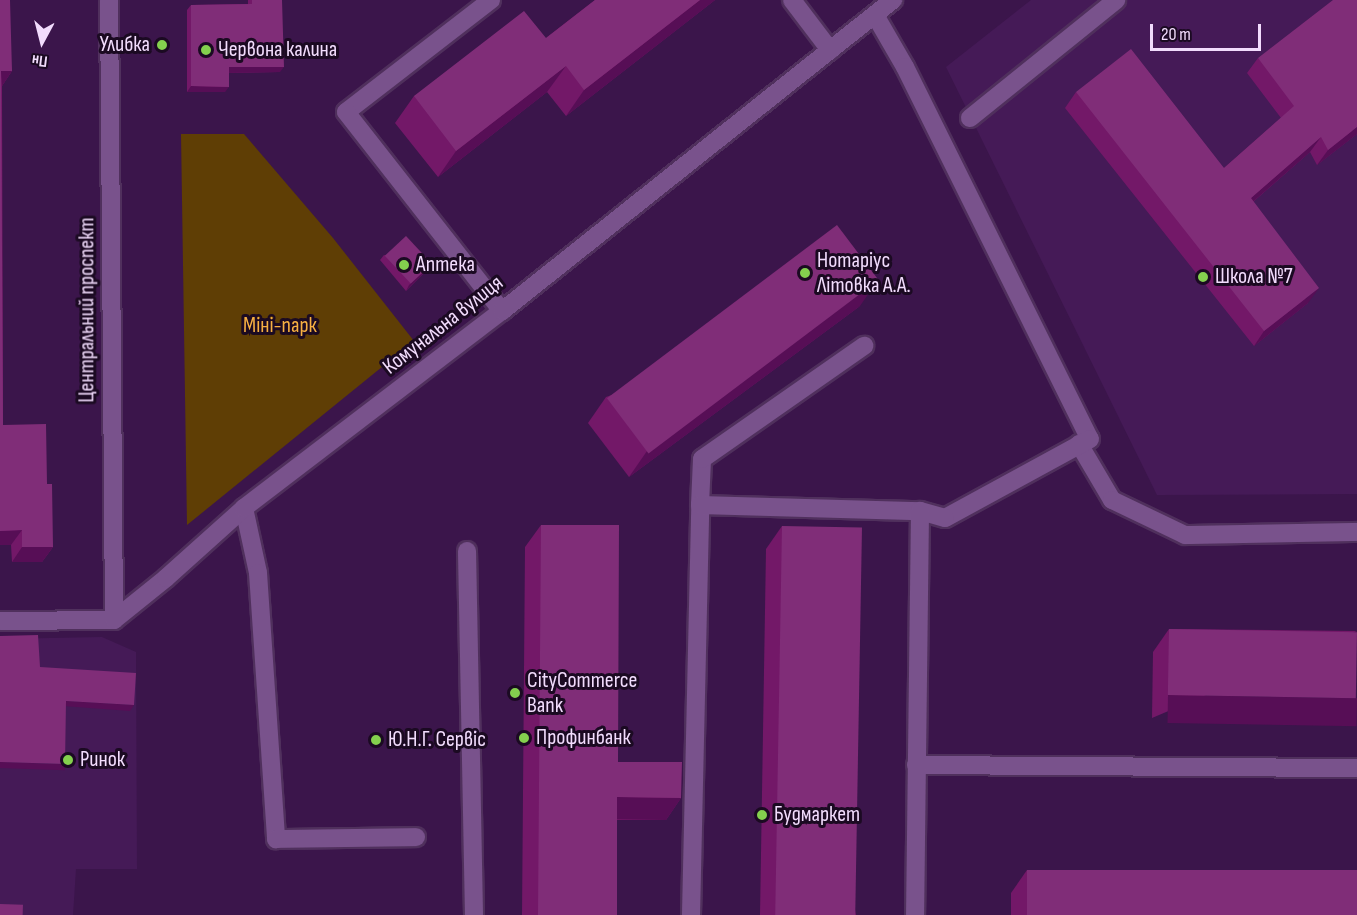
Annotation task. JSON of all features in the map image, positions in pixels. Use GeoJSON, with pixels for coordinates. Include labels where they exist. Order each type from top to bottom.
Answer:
{"type":"FeatureCollection","features":[{"type":"Feature","properties":{"kind":"street","name":"Центральний проспект"},"geometry":{"type":"LineString","coordinates":[[109,0],[114,620]]}},
{"type":"Feature","properties":{"kind":"street"},"geometry":{"type":"LineString","coordinates":[[491,0],[346,112],[502,311]]}},
{"type":"Feature","properties":{"kind":"street"},"geometry":{"type":"LineString","coordinates":[[792,0],[830,50]]}},
{"type":"Feature","properties":{"kind":"street","name":"Комунальна вулиця"},"geometry":{"type":"LineString","coordinates":[[114,620],[166,578],[244,508],[502,311],[893,0]]}},
{"type":"Feature","properties":{"kind":"street"},"geometry":{"type":"LineString","coordinates":[[970,118],[1116,0]]}},
{"type":"Feature","properties":{"kind":"street"},"geometry":{"type":"LineString","coordinates":[[700,505],[920,511],[945,518],[1090,439],[910,77],[875,15]]}},
{"type":"Feature","properties":{"kind":"street"},"geometry":{"type":"LineString","coordinates":[[691,915],[702,459],[864,346]]}},
{"type":"Feature","properties":{"kind":"street"},"geometry":{"type":"LineString","coordinates":[[1079,444],[1112,501],[1185,535],[1357,532]]}},
{"type":"Feature","properties":{"kind":"street"},"geometry":{"type":"LineString","coordinates":[[244,508],[258,573],[276,839],[416,837]]}},
{"type":"Feature","properties":{"kind":"street"},"geometry":{"type":"LineString","coordinates":[[915,915],[920,511]]}},
{"type":"Feature","properties":{"kind":"street"},"geometry":{"type":"LineString","coordinates":[[467,551],[474,915]]}},
{"type":"Feature","properties":{"kind":"street"},"geometry":{"type":"LineString","coordinates":[[0,621],[114,620]]}},
{"type":"Feature","properties":{"kind":"street"},"geometry":{"type":"LineString","coordinates":[[916,765],[1357,768]]}},
{"type":"Feature","properties":{"kind":"shaded area","name":"Школа №7"},"geometry":{"type":"Polygon","coordinates":[[[1031,0],[1357,0],[1357,494],[1157,495],[946,67],[1031,0]]]}},
{"type":"Feature","properties":{"kind":"shaded area","name":"Ринок"},"geometry":{"type":"Polygon","coordinates":[[[102,637],[136,652],[137,869],[76,869],[73,915],[0,915],[0,639],[102,637]]]}},
{"type":"Feature","properties":{"kind":"green space","name":"Міні-парк"},"geometry":{"type":"Polygon","coordinates":[[[181,134],[244,134],[333,238],[414,341],[187,525],[181,134]]]}},
{"type":"Feature","properties":{"kind":"building"},"geometry":{"type":"Polygon","coordinates":[[[0,0],[10,0],[12,71],[1,71],[3,425],[46,424],[47,484],[52,484],[53,547],[22,547],[22,530],[0,531],[0,0]]]}},
{"type":"Feature","properties":{"kind":"building"},"geometry":{"type":"Polygon","coordinates":[[[252,0],[282,0],[284,67],[229,67],[229,87],[191,86],[191,5],[252,4],[252,0]]]}},
{"type":"Feature","properties":{"kind":"building"},"geometry":{"type":"Polygon","coordinates":[[[595,0],[700,0],[584,90],[566,66],[456,151],[414,96],[524,11],[546,38],[595,0]]]}},
{"type":"Feature","properties":{"kind":"building"},"geometry":{"type":"Polygon","coordinates":[[[1333,0],[1357,0],[1357,127],[1328,150],[1321,137],[1251,198],[1319,288],[1264,331],[1076,92],[1131,49],[1224,168],[1294,106],[1258,58],[1333,0]]]}},
{"type":"Feature","properties":{"kind":"building"},"geometry":{"type":"Polygon","coordinates":[[[837,225],[879,280],[649,453],[607,398],[837,225]]]}},
{"type":"Feature","properties":{"kind":"building","name":"Аптека"},"geometry":{"type":"Polygon","coordinates":[[[406,236],[432,264],[411,284],[385,256],[406,236]]]}},
{"type":"Feature","properties":{"kind":"building"},"geometry":{"type":"Polygon","coordinates":[[[541,525],[619,525],[618,762],[682,762],[681,798],[617,797],[617,915],[538,915],[541,525]]]}},
{"type":"Feature","properties":{"kind":"building"},"geometry":{"type":"Polygon","coordinates":[[[782,526],[862,527],[855,915],[775,915],[782,526]]]}},
{"type":"Feature","properties":{"kind":"building"},"geometry":{"type":"Polygon","coordinates":[[[1169,629],[1357,632],[1356,698],[1168,695],[1169,629]]]}},
{"type":"Feature","properties":{"kind":"building"},"geometry":{"type":"Polygon","coordinates":[[[38,635],[40,667],[136,673],[134,705],[66,701],[65,764],[0,762],[0,636],[38,635]]]}},
{"type":"Feature","properties":{"kind":"building"},"geometry":{"type":"Polygon","coordinates":[[[1027,870],[1357,870],[1357,915],[1027,915],[1027,870]]]}},
{"type":"Feature","properties":{"kind":"building"},"geometry":{"type":"Polygon","coordinates":[[[0,904],[23,905],[23,915],[0,915],[0,904]]]}},
{"type":"Feature","properties":{"kind":"place","name":"Улибка"},"geometry":{"type":"Point","coordinates":[162,45]}},
{"type":"Feature","properties":{"kind":"place","name":"Червона калина"},"geometry":{"type":"Point","coordinates":[206,50]}},
{"type":"Feature","properties":{"kind":"place","name":"Аптека"},"geometry":{"type":"Point","coordinates":[404,265]}},
{"type":"Feature","properties":{"kind":"place","name":"Нотаріус Літовка А.А."},"geometry":{"type":"Point","coordinates":[805,273]}},
{"type":"Feature","properties":{"kind":"place","name":"Школа №7"},"geometry":{"type":"Point","coordinates":[1203,277]}},
{"type":"Feature","properties":{"kind":"place","name":"CityCommerce Bank"},"geometry":{"type":"Point","coordinates":[515,693]}},
{"type":"Feature","properties":{"kind":"place","name":"Профинбанк"},"geometry":{"type":"Point","coordinates":[524,738]}},
{"type":"Feature","properties":{"kind":"place","name":"Ю.Н.Г. Сервіс"},"geometry":{"type":"Point","coordinates":[376,740]}},
{"type":"Feature","properties":{"kind":"place","name":"Ринок"},"geometry":{"type":"Point","coordinates":[68,760]}},
{"type":"Feature","properties":{"kind":"place","name":"Будмаркет"},"geometry":{"type":"Point","coordinates":[762,815]}}]}
